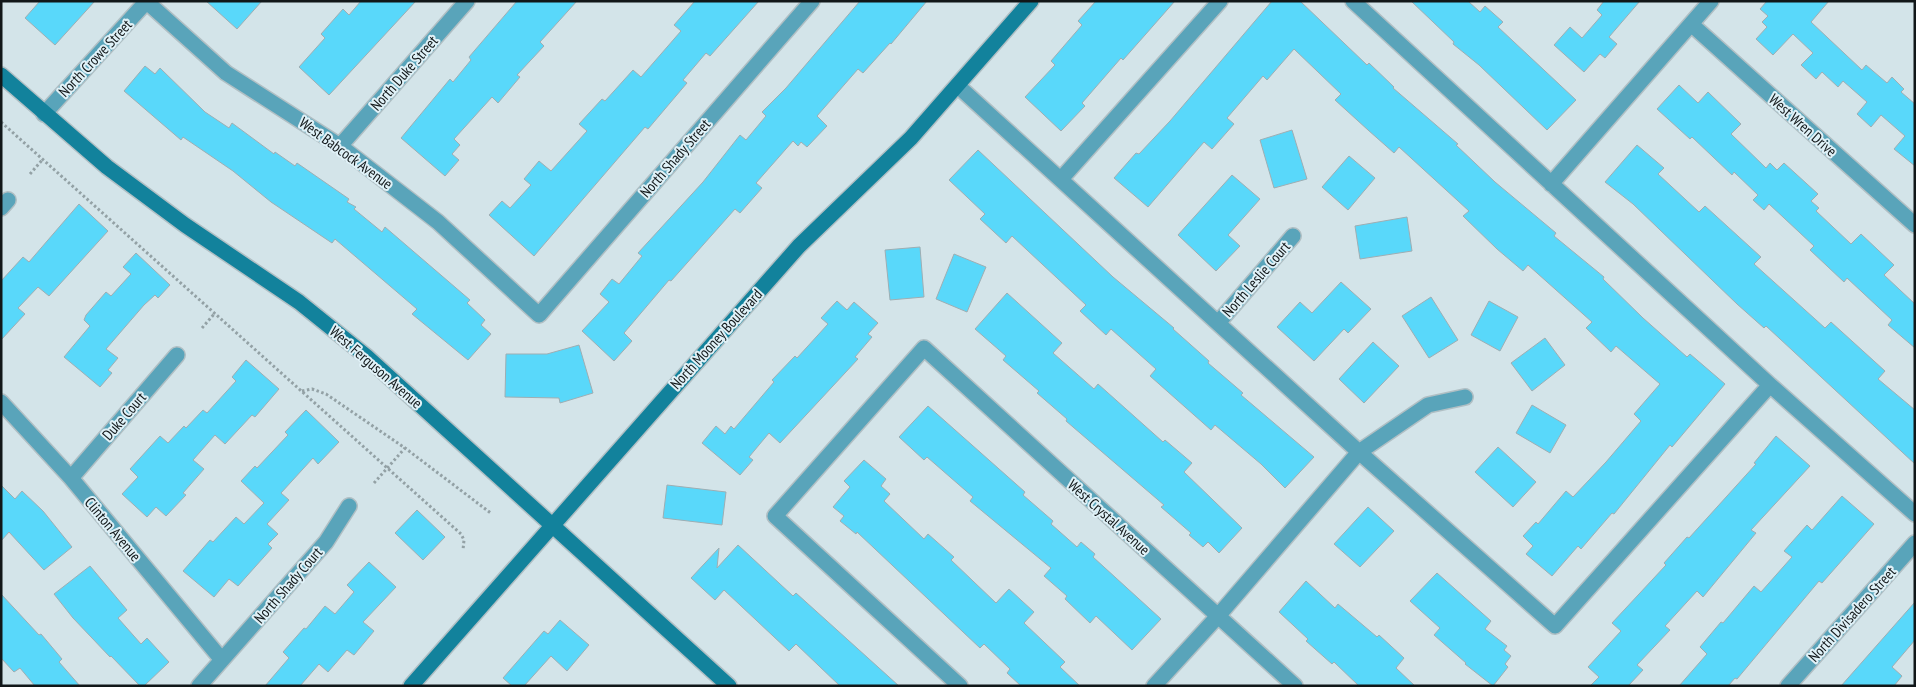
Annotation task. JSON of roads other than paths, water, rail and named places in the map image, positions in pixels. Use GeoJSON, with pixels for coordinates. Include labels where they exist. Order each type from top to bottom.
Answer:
{"type":"FeatureCollection","features":[{"type":"Feature","properties":{"kind":"street","name":"West Babcock Avenue"},"geometry":{"type":"LineString","coordinates":[[147,1],[226,73],[340,146],[438,222],[539,315]]}},
{"type":"Feature","properties":{"kind":"street","name":"North Crowe Street"},"geometry":{"type":"LineString","coordinates":[[44,114],[147,1]]}},
{"type":"Feature","properties":{"kind":"street","name":"North Duke Street"},"geometry":{"type":"LineString","coordinates":[[340,146],[467,1]]}},
{"type":"Feature","properties":{"kind":"street","name":"North Shady Street"},"geometry":{"type":"LineString","coordinates":[[539,315],[812,1]]}},
{"type":"Feature","properties":{"kind":"street","name":"North Mooney Boulevard"},"geometry":{"type":"LineString","coordinates":[[411,686],[799,246],[911,138],[1031,1]]}},
{"type":"Feature","properties":{"kind":"street"},"geometry":{"type":"LineString","coordinates":[[1061,179],[1220,1]]}},
{"type":"Feature","properties":{"kind":"street"},"geometry":{"type":"LineString","coordinates":[[1353,1],[1770,385],[1915,514]]}},
{"type":"Feature","properties":{"kind":"street"},"geometry":{"type":"LineString","coordinates":[[1551,184],[1711,1]]}},
{"type":"Feature","properties":{"kind":"street","name":"West Wren Drive"},"geometry":{"type":"LineString","coordinates":[[1691,24],[1915,225]]}},
{"type":"Feature","properties":{"kind":"street","name":"West Ferguson Avenue"},"geometry":{"type":"LineString","coordinates":[[1,75],[107,167],[170,214],[306,308],[366,356],[729,686]]}},
{"type":"Feature","properties":{"kind":"street"},"geometry":{"type":"LineString","coordinates":[[958,86],[1359,452],[1555,626],[1770,385]]}},
{"type":"Feature","properties":{"kind":"street","name":"North Leslie Court"},"geometry":{"type":"LineString","coordinates":[[1218,323],[1293,236]]}},
{"type":"Feature","properties":{"kind":"street","name":"West Crystal Avenue"},"geometry":{"type":"LineString","coordinates":[[960,686],[775,516],[924,348],[1294,686]]}},
{"type":"Feature","properties":{"kind":"street","name":"Duke Court"},"geometry":{"type":"LineString","coordinates":[[71,478],[177,355]]}},
{"type":"Feature","properties":{"kind":"street"},"geometry":{"type":"LineString","coordinates":[[1154,686],[1218,616],[1359,452],[1428,405],[1465,397]]}},
{"type":"Feature","properties":{"kind":"street","name":"Clinton Avenue"},"geometry":{"type":"LineString","coordinates":[[1,402],[71,478],[222,660]]}},
{"type":"Feature","properties":{"kind":"street","name":"North Shady Court"},"geometry":{"type":"LineString","coordinates":[[199,686],[326,542],[349,506]]}},
{"type":"Feature","properties":{"kind":"street","name":"North Divisadero Street"},"geometry":{"type":"LineString","coordinates":[[1788,686],[1915,543]]}}]}
